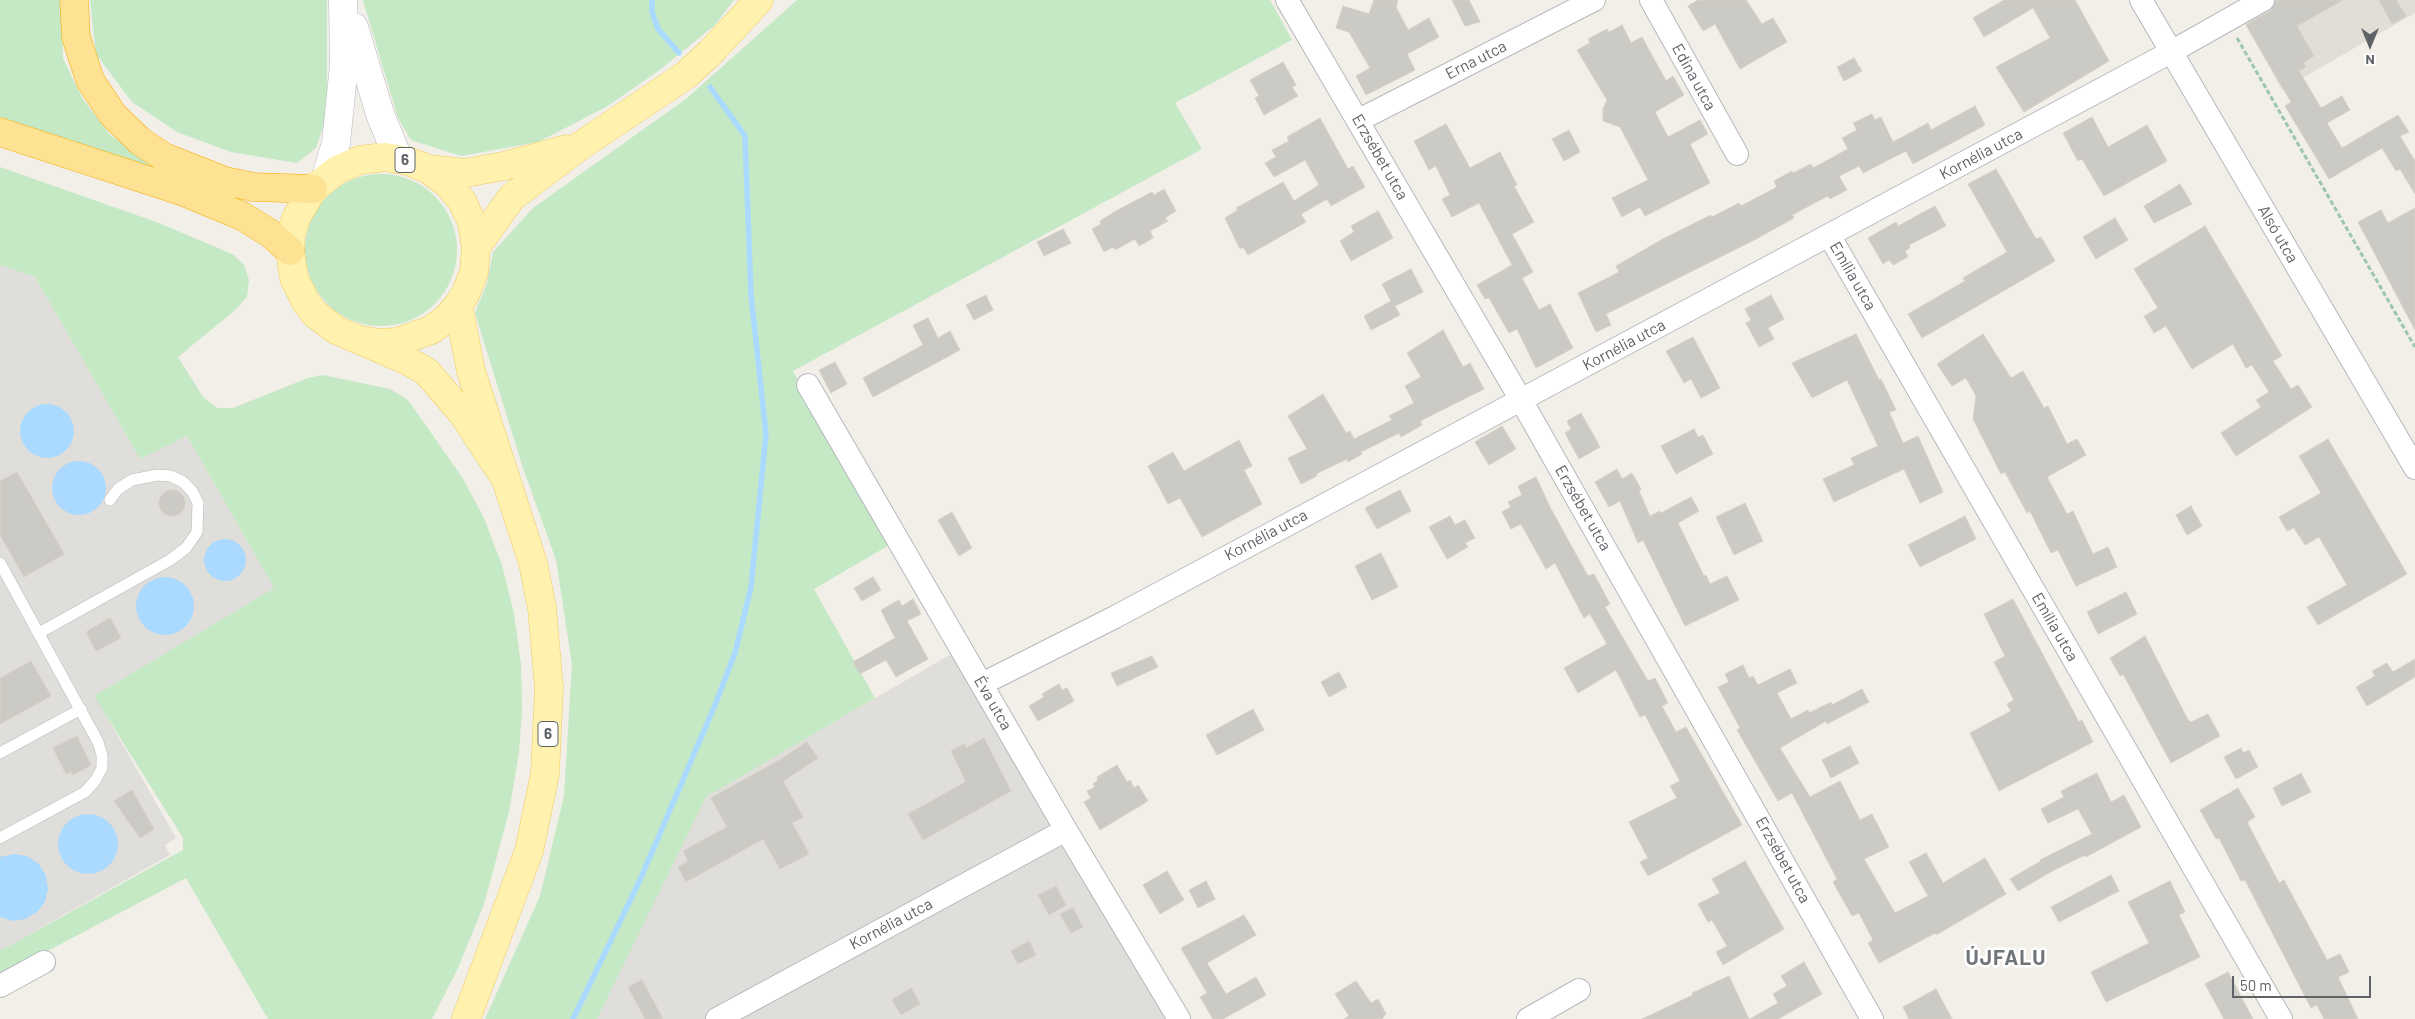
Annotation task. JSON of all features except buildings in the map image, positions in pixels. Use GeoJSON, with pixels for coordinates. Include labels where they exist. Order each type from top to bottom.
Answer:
{"type":"FeatureCollection","features":[{"type":"Feature","properties":{"kind":"highway"},"geometry":{"type":"LineString","coordinates":[[74,0],[76,37],[81,58],[90,80],[113,116],[140,141],[164,157],[225,181],[253,187],[320,183]]}},
{"type":"Feature","properties":{"kind":"highway"},"geometry":{"type":"LineString","coordinates":[[0,132],[184,192],[242,216],[271,234],[290,251]]}},
{"type":"Feature","properties":{"kind":"main road","name":"6"},"geometry":{"type":"LineString","coordinates":[[476,247],[512,197],[580,146],[686,75],[710,53],[759,0]]}},
{"type":"Feature","properties":{"kind":"main road","name":"6"},"geometry":{"type":"LineString","coordinates":[[505,478],[463,414],[426,372],[408,361],[336,330],[314,313],[294,278],[290,251],[296,218],[320,183],[343,167],[360,160],[398,158],[428,169],[465,173],[504,166],[580,146]]}},
{"type":"Feature","properties":{"kind":"main road","name":"6"},"geometry":{"type":"LineString","coordinates":[[361,340],[379,343],[415,338],[446,319],[465,295],[474,272],[476,247],[472,223],[462,201],[447,183],[428,169]]}},
{"type":"Feature","properties":{"kind":"main road","name":"6"},"geometry":{"type":"LineString","coordinates":[[458,305],[471,371],[528,546],[542,608],[550,688],[545,774],[530,851],[466,1019]]}},
{"type":"Feature","properties":{"kind":"street"},"geometry":{"type":"LineString","coordinates":[[320,183],[336,143],[344,65],[343,0]]}},
{"type":"Feature","properties":{"kind":"street"},"geometry":{"type":"LineString","coordinates":[[347,0],[366,71],[398,158]]}},
{"type":"Feature","properties":{"kind":"street","name":"Erzsébet utca"},"geometry":{"type":"LineString","coordinates":[[1287,0],[1359,120],[1521,400],[1872,1019]]}},
{"type":"Feature","properties":{"kind":"street","name":"Erna utca"},"geometry":{"type":"LineString","coordinates":[[1359,120],[1594,0]]}},
{"type":"Feature","properties":{"kind":"street","name":"Edina utca"},"geometry":{"type":"LineString","coordinates":[[1651,0],[1737,154]]}},
{"type":"Feature","properties":{"kind":"street","name":"Alsó utca"},"geometry":{"type":"LineString","coordinates":[[2141,0],[2415,468]]}},
{"type":"Feature","properties":{"kind":"street","name":"Kornélia utca"},"geometry":{"type":"LineString","coordinates":[[982,684],[1115,617],[2171,52],[2262,0]]}},
{"type":"Feature","properties":{"kind":"street","name":"Emília utca"},"geometry":{"type":"LineString","coordinates":[[1829,235],[2281,1019]]}},
{"type":"Feature","properties":{"kind":"street","name":"Éva utca"},"geometry":{"type":"LineString","coordinates":[[808,385],[1066,830],[1179,1019]]}},
{"type":"Feature","properties":{"kind":"street","name":"Kornélia utca"},"geometry":{"type":"LineString","coordinates":[[717,1019],[1066,830]]}},
{"type":"Feature","properties":{"kind":"street"},"geometry":{"type":"LineString","coordinates":[[0,986],[44,962]]}},
{"type":"Feature","properties":{"kind":"street"},"geometry":{"type":"LineString","coordinates":[[1528,1019],[1579,990]]}},
{"type":"Feature","properties":{"kind":"lane"},"geometry":{"type":"LineString","coordinates":[[39,633],[170,560],[186,548],[197,532],[198,503],[192,491],[184,482],[171,476],[157,474],[132,480],[118,489],[110,500]]}},
{"type":"Feature","properties":{"kind":"lane"},"geometry":{"type":"LineString","coordinates":[[0,563],[98,742],[102,755],[102,768],[95,781],[84,792],[0,838]]}},
{"type":"Feature","properties":{"kind":"lane"},"geometry":{"type":"LineString","coordinates":[[0,752],[80,709]]}},
{"type":"Feature","properties":{"kind":"path"},"geometry":{"type":"LineString","coordinates":[[2226,20],[2415,347]]}},
{"type":"Feature","properties":{"kind":"shaded area"},"geometry":{"type":"Polygon","coordinates":[[[2278,0],[2415,0],[2415,13],[2282,90],[2243,20],[2278,0]]]}},
{"type":"Feature","properties":{"kind":"shaded area"},"geometry":{"type":"Polygon","coordinates":[[[0,265],[35,277],[140,459],[187,436],[274,588],[95,696],[176,838],[165,845],[170,855],[0,951],[0,265]]]}},
{"type":"Feature","properties":{"kind":"shaded area"},"geometry":{"type":"Polygon","coordinates":[[[953,653],[1167,1019],[597,1019],[706,796],[953,653]]]}},
{"type":"Feature","properties":{"kind":"green space"},"geometry":{"type":"Polygon","coordinates":[[[0,0],[61,0],[63,58],[82,98],[110,135],[165,171],[0,117],[0,0]]]}},
{"type":"Feature","properties":{"kind":"green space"},"geometry":{"type":"Polygon","coordinates":[[[90,0],[327,0],[327,115],[316,148],[297,163],[231,152],[177,132],[132,102],[96,54],[90,0]]]}},
{"type":"Feature","properties":{"kind":"green space"},"geometry":{"type":"Polygon","coordinates":[[[363,0],[734,0],[715,25],[657,72],[606,107],[538,142],[461,156],[411,140],[398,118],[363,0]]]}},
{"type":"Feature","properties":{"kind":"green space"},"geometry":{"type":"Polygon","coordinates":[[[797,0],[1270,0],[1292,40],[1175,103],[1202,149],[793,371],[891,544],[814,589],[875,698],[706,797],[597,1019],[485,1019],[540,896],[564,796],[572,664],[556,560],[522,465],[475,313],[487,283],[493,252],[533,208],[686,99],[797,0]]]}},
{"type":"Feature","properties":{"kind":"green space"},"geometry":{"type":"Polygon","coordinates":[[[0,167],[159,223],[234,255],[244,265],[249,280],[247,297],[234,311],[178,357],[203,397],[217,408],[233,408],[308,378],[323,375],[390,389],[408,400],[462,477],[484,518],[502,565],[514,614],[521,664],[522,709],[519,752],[509,812],[484,904],[458,968],[432,1019],[268,1019],[186,878],[0,976],[0,951],[183,850],[183,838],[94,696],[274,588],[187,436],[140,459],[35,277],[0,265],[0,167]]]}},
{"type":"Feature","properties":{"kind":"green space"},"geometry":{"type":"Polygon","coordinates":[[[381,174],[396,175],[410,179],[435,196],[452,221],[456,235],[456,265],[452,279],[435,304],[410,321],[396,325],[381,326],[366,325],[352,321],[327,304],[310,279],[306,265],[305,250],[306,235],[310,221],[327,196],[352,179],[366,175],[381,174]]]}},
{"type":"Feature","properties":{"kind":"water"},"geometry":{"type":"Polygon","coordinates":[[[42,404],[52,404],[62,408],[70,416],[74,431],[70,446],[62,454],[52,458],[42,458],[32,454],[24,446],[20,436],[20,426],[24,416],[32,408],[42,404]]]}},
{"type":"Feature","properties":{"kind":"water"},"geometry":{"type":"Polygon","coordinates":[[[74,461],[84,461],[94,465],[102,473],[106,488],[102,503],[94,511],[84,515],[74,515],[64,511],[56,503],[52,493],[52,483],[56,473],[64,465],[74,461]]]}},
{"type":"Feature","properties":{"kind":"water"},"geometry":{"type":"Polygon","coordinates":[[[225,539],[240,545],[246,560],[240,575],[225,581],[210,575],[204,560],[210,545],[225,539]]]}},
{"type":"Feature","properties":{"kind":"water"},"geometry":{"type":"Polygon","coordinates":[[[159,577],[171,577],[186,585],[194,600],[194,612],[186,627],[171,635],[159,635],[144,627],[136,612],[136,600],[144,585],[159,577]]]}},
{"type":"Feature","properties":{"kind":"water"},"geometry":{"type":"Polygon","coordinates":[[[88,814],[105,819],[113,827],[118,844],[113,861],[105,869],[88,874],[71,869],[63,861],[58,844],[63,827],[71,819],[88,814]]]}},
{"type":"Feature","properties":{"kind":"water"},"geometry":{"type":"Polygon","coordinates":[[[14,854],[27,856],[39,864],[46,876],[48,889],[45,902],[37,912],[25,919],[13,921],[0,917],[0,857],[14,854]]]}},
{"type":"Feature","properties":{"kind":"waterway"},"geometry":{"type":"LineString","coordinates":[[652,0],[652,12],[658,29],[679,53]]}},
{"type":"Feature","properties":{"kind":"waterway"},"geometry":{"type":"LineString","coordinates":[[573,1019],[640,880],[715,705],[735,653],[751,587],[766,434],[751,295],[745,136],[710,87]]}},
{"type":"Feature","properties":{"kind":"district","name":"ÚJFALU"},"geometry":{"type":"Point","coordinates":[2006,958]}}]}
